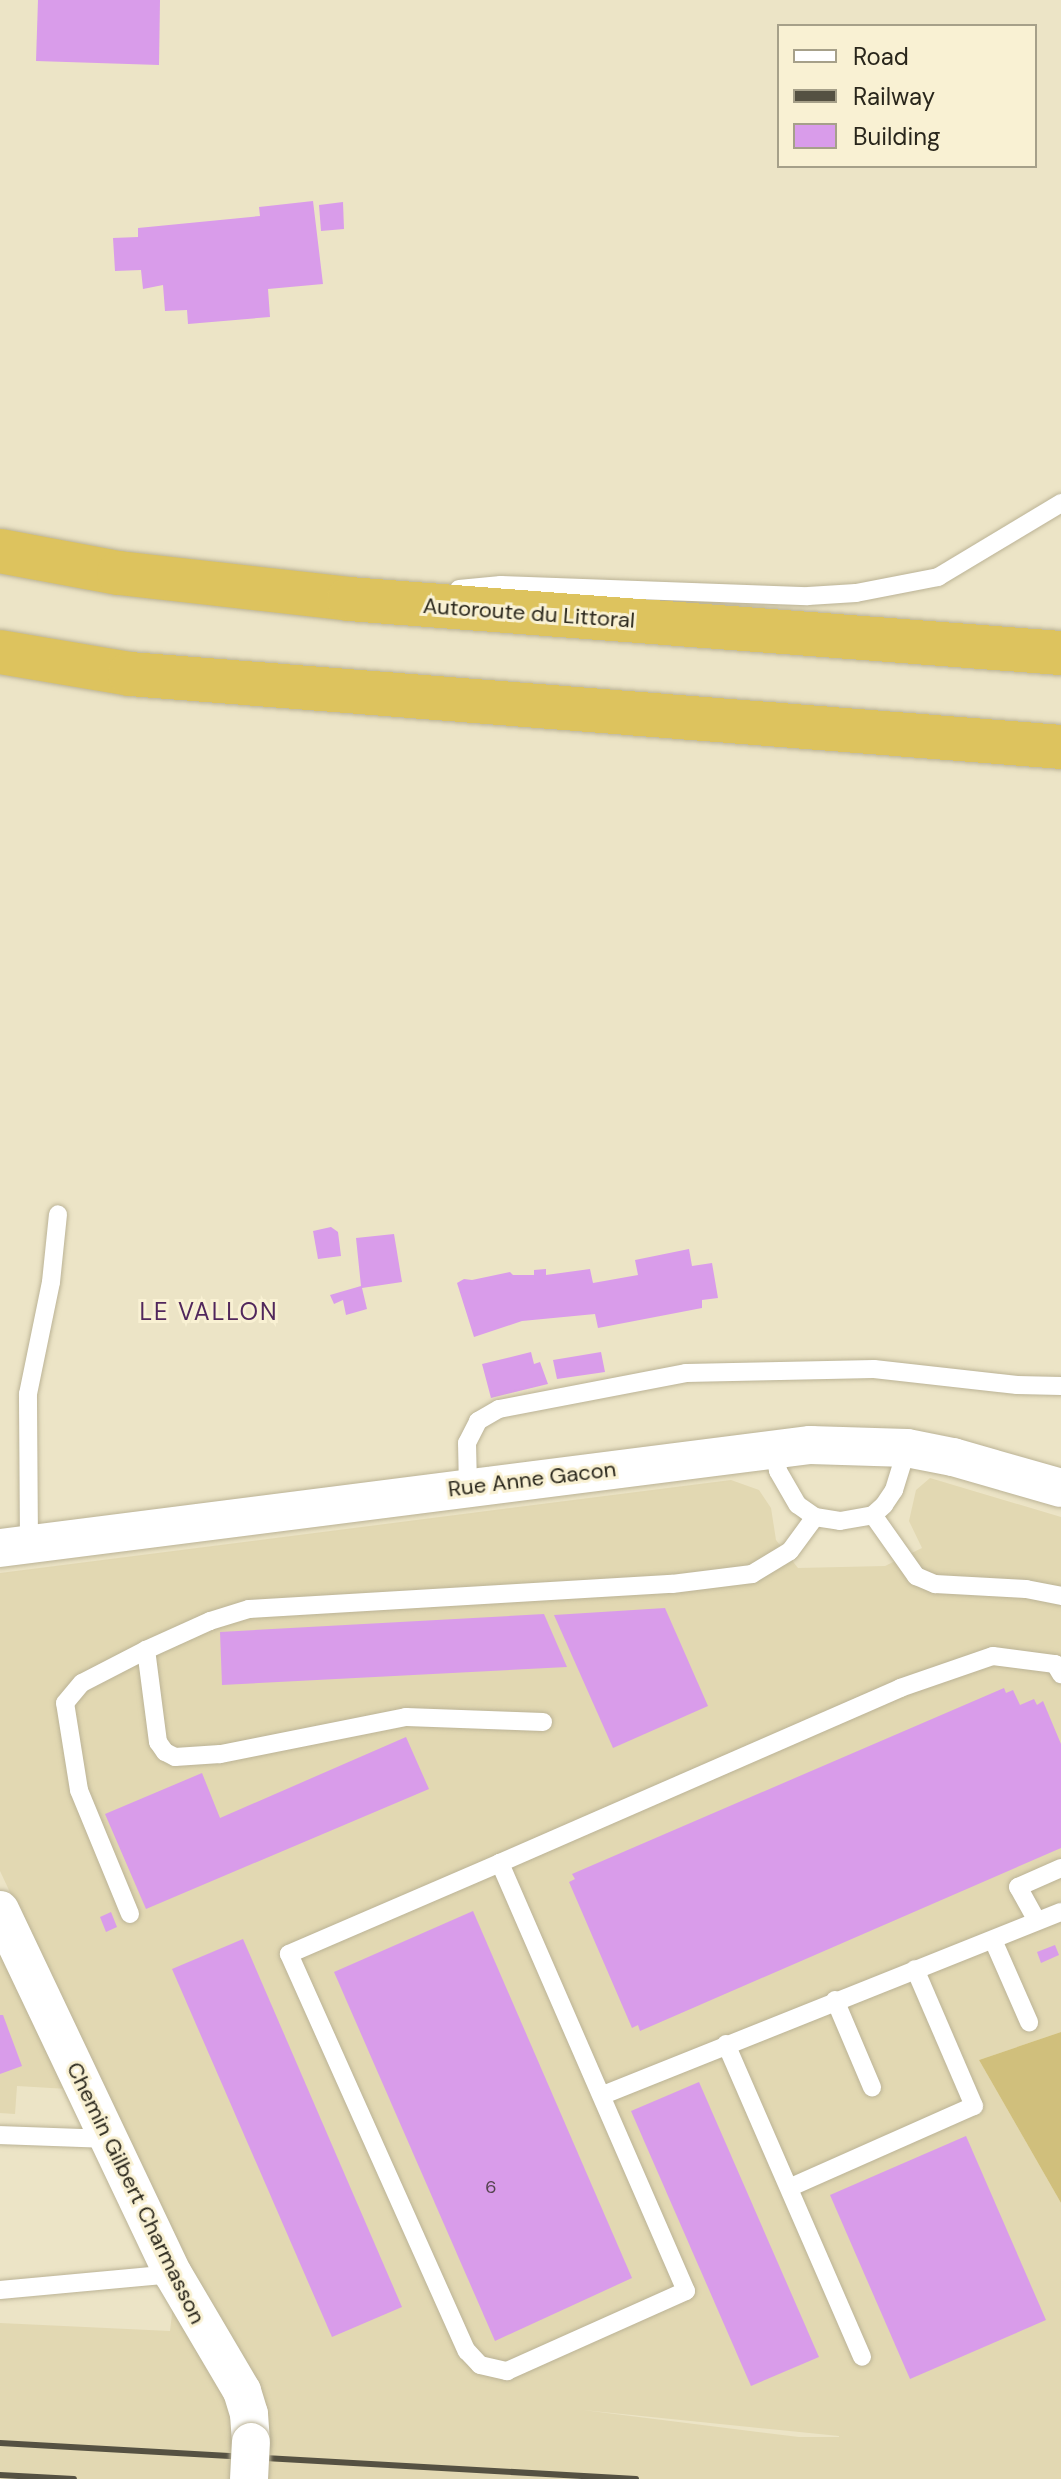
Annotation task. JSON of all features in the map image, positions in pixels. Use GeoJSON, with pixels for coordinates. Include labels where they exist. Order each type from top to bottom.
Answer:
{"type":"FeatureCollection","features":[{"type":"Feature","properties":{"kind":"highway","name":"Autoroute du Littoral"},"geometry":{"type":"LineString","coordinates":[[0,551],[119,573],[349,599],[1061,653]]}},
{"type":"Feature","properties":{"kind":"highway"},"geometry":{"type":"LineString","coordinates":[[0,652],[161,677],[1061,747]]}},
{"type":"Feature","properties":{"kind":"street","name":"Rue Anne Gacon"},"geometry":{"type":"LineString","coordinates":[[14,1546],[774,1448],[865,1445],[907,1448],[953,1457],[1061,1488]]}},
{"type":"Feature","properties":{"kind":"street","name":"Chemin Gilbert Charmasson"},"geometry":{"type":"LineString","coordinates":[[0,1910],[173,2274],[242,2391],[249,2414],[249,2479]]}},
{"type":"Feature","properties":{"kind":"lane"},"geometry":{"type":"LineString","coordinates":[[349,599],[501,585],[808,596],[856,593],[938,577],[1061,503]]}},
{"type":"Feature","properties":{"kind":"lane"},"geometry":{"type":"LineString","coordinates":[[14,1546],[28,1394],[51,1282],[58,1214]]}},
{"type":"Feature","properties":{"kind":"lane"},"geometry":{"type":"LineString","coordinates":[[468,1487],[467,1443],[478,1421],[499,1409],[686,1373],[874,1369],[1017,1385],[1061,1386]]}},
{"type":"Feature","properties":{"kind":"lane"},"geometry":{"type":"LineString","coordinates":[[774,1448],[786,1488],[798,1505],[815,1517],[840,1521],[873,1515],[894,1490],[907,1448]]}},
{"type":"Feature","properties":{"kind":"lane"},"geometry":{"type":"LineString","coordinates":[[873,1515],[916,1576],[935,1584],[1026,1589],[1061,1596]]}},
{"type":"Feature","properties":{"kind":"lane"},"geometry":{"type":"LineString","coordinates":[[130,1914],[79,1790],[65,1703],[82,1683],[210,1621],[249,1609],[672,1584],[752,1574],[790,1551],[815,1517]]}},
{"type":"Feature","properties":{"kind":"lane"},"geometry":{"type":"LineString","coordinates":[[146,1650],[158,1742],[165,1752],[175,1757],[220,1754],[406,1717],[543,1722]]}},
{"type":"Feature","properties":{"kind":"lane"},"geometry":{"type":"LineString","coordinates":[[500,1863],[686,2291],[507,2371],[490,2370],[480,2365],[467,2351],[289,1954],[900,1688],[993,1656],[1055,1664],[1061,1674]]}},
{"type":"Feature","properties":{"kind":"lane"},"geometry":{"type":"LineString","coordinates":[[1037,1921],[1018,1887],[1061,1868]]}},
{"type":"Feature","properties":{"kind":"lane"},"geometry":{"type":"LineString","coordinates":[[603,2095],[1061,1912]]}},
{"type":"Feature","properties":{"kind":"lane"},"geometry":{"type":"LineString","coordinates":[[993,1940],[1029,2022]]}},
{"type":"Feature","properties":{"kind":"lane"},"geometry":{"type":"LineString","coordinates":[[791,2187],[974,2106],[915,1969]]}},
{"type":"Feature","properties":{"kind":"lane"},"geometry":{"type":"LineString","coordinates":[[835,2000],[872,2087]]}},
{"type":"Feature","properties":{"kind":"lane"},"geometry":{"type":"LineString","coordinates":[[726,2044],[791,2187],[862,2357]]}},
{"type":"Feature","properties":{"kind":"lane"},"geometry":{"type":"LineString","coordinates":[[0,2135],[107,2139]]}},
{"type":"Feature","properties":{"kind":"lane"},"geometry":{"type":"LineString","coordinates":[[0,2290],[173,2274]]}},
{"type":"Feature","properties":{"kind":"shaded area"},"geometry":{"type":"Polygon","coordinates":[[[930,1478],[1061,1517],[1061,2032],[979,2060],[1061,2203],[1061,2479],[0,2479],[0,2323],[170,2331],[173,2305],[100,2084],[0,1871],[0,1573],[731,1480],[759,1490],[771,1508],[776,1540],[798,1568],[885,1566],[922,1548],[909,1521],[916,1490],[930,1478]],[[583,2410],[799,2437],[839,2436],[583,2410]]]}},
{"type":"Feature","properties":{"kind":"shaded area"},"geometry":{"type":"Polygon","coordinates":[[[0,1942],[68,2089],[17,2086],[15,2114],[0,2113],[0,1942]]]}},
{"type":"Feature","properties":{"kind":"shaded area"},"geometry":{"type":"Polygon","coordinates":[[[1061,2032],[1061,2203],[979,2060],[1061,2032]]]}},
{"type":"Feature","properties":{"kind":"building"},"geometry":{"type":"Polygon","coordinates":[[[38,0],[160,0],[159,65],[36,61],[38,0]]]}},
{"type":"Feature","properties":{"kind":"building"},"geometry":{"type":"Polygon","coordinates":[[[313,201],[323,284],[268,289],[270,317],[188,324],[187,310],[165,311],[163,285],[143,289],[141,270],[115,271],[113,238],[138,237],[138,228],[260,216],[259,207],[313,201]]]}},
{"type":"Feature","properties":{"kind":"building"},"geometry":{"type":"Polygon","coordinates":[[[343,202],[344,229],[321,231],[319,205],[343,202]]]}},
{"type":"Feature","properties":{"kind":"building"},"geometry":{"type":"Polygon","coordinates":[[[331,1227],[338,1232],[341,1256],[318,1259],[313,1231],[331,1227]]]}},
{"type":"Feature","properties":{"kind":"building"},"geometry":{"type":"Polygon","coordinates":[[[394,1234],[402,1282],[362,1288],[367,1309],[346,1315],[343,1300],[334,1304],[330,1295],[361,1286],[356,1238],[394,1234]]]}},
{"type":"Feature","properties":{"kind":"building"},"geometry":{"type":"Polygon","coordinates":[[[689,1249],[692,1266],[712,1263],[718,1298],[702,1300],[702,1308],[598,1328],[595,1314],[522,1321],[474,1337],[457,1283],[464,1279],[510,1272],[513,1275],[534,1275],[534,1270],[546,1269],[546,1275],[590,1269],[593,1283],[638,1275],[635,1260],[689,1249]]]}},
{"type":"Feature","properties":{"kind":"building"},"geometry":{"type":"Polygon","coordinates":[[[531,1352],[534,1364],[540,1362],[548,1384],[491,1398],[482,1364],[531,1352]]]}},
{"type":"Feature","properties":{"kind":"building"},"geometry":{"type":"Polygon","coordinates":[[[601,1352],[605,1372],[557,1379],[553,1360],[601,1352]]]}},
{"type":"Feature","properties":{"kind":"building"},"geometry":{"type":"Polygon","coordinates":[[[665,1608],[708,1706],[613,1748],[554,1615],[665,1608]]]}},
{"type":"Feature","properties":{"kind":"building"},"geometry":{"type":"Polygon","coordinates":[[[544,1614],[567,1667],[222,1685],[220,1632],[544,1614]]]}},
{"type":"Feature","properties":{"kind":"building"},"geometry":{"type":"Polygon","coordinates":[[[1004,1688],[1006,1693],[1013,1690],[1020,1705],[1034,1699],[1037,1705],[1043,1701],[1061,1744],[1061,1848],[640,2031],[638,2025],[632,2028],[569,1882],[575,1879],[572,1874],[1004,1688]]]}},
{"type":"Feature","properties":{"kind":"building"},"geometry":{"type":"Polygon","coordinates":[[[406,1737],[429,1789],[146,1909],[105,1814],[202,1773],[220,1818],[406,1737]]]}},
{"type":"Feature","properties":{"kind":"building"},"geometry":{"type":"Polygon","coordinates":[[[473,1911],[632,2278],[495,2341],[334,1972],[473,1911]]]}},
{"type":"Feature","properties":{"kind":"building"},"geometry":{"type":"Polygon","coordinates":[[[111,1912],[117,1927],[106,1932],[100,1917],[111,1912]]]}},
{"type":"Feature","properties":{"kind":"building"},"geometry":{"type":"Polygon","coordinates":[[[243,1939],[402,2307],[332,2337],[172,1969],[243,1939]]]}},
{"type":"Feature","properties":{"kind":"building"},"geometry":{"type":"Polygon","coordinates":[[[1055,1945],[1059,1955],[1041,1963],[1037,1952],[1055,1945]]]}},
{"type":"Feature","properties":{"kind":"building"},"geometry":{"type":"Polygon","coordinates":[[[0,2015],[3,2015],[22,2066],[0,2074],[0,2015]]]}},
{"type":"Feature","properties":{"kind":"building"},"geometry":{"type":"Polygon","coordinates":[[[699,2082],[819,2357],[751,2386],[631,2111],[699,2082]]]}},
{"type":"Feature","properties":{"kind":"building"},"geometry":{"type":"Polygon","coordinates":[[[966,2136],[1046,2320],[910,2379],[830,2195],[966,2136]]]}},
{"type":"Feature","properties":{"kind":"railway"},"geometry":{"type":"LineString","coordinates":[[0,2443],[636,2479]]}},
{"type":"Feature","properties":{"kind":"railway"},"geometry":{"type":"LineString","coordinates":[[0,2475],[74,2479]]}},
{"type":"Feature","properties":{"kind":"district","name":"LE VALLON"},"geometry":{"type":"Point","coordinates":[209,1312]}}]}
